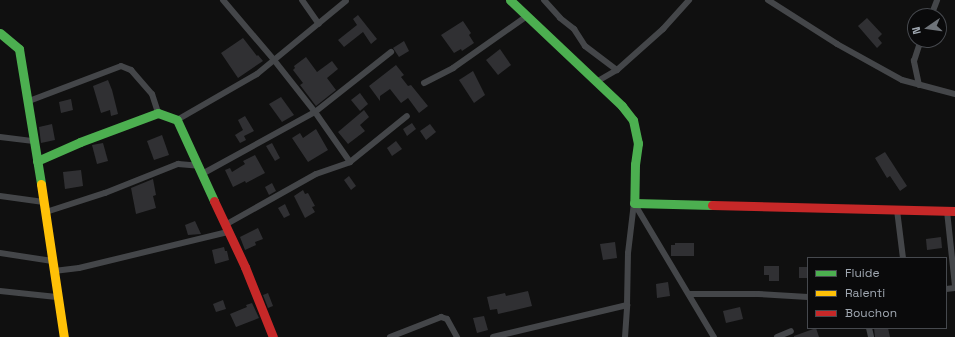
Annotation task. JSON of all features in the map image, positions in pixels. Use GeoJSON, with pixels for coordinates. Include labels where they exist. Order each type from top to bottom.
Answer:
{"type":"FeatureCollection","features":[{"type":"Feature","properties":{"kind":"street"},"geometry":{"type":"LineString","coordinates":[[223,0],[274,60],[315,112],[350,162]]}},
{"type":"Feature","properties":{"kind":"street"},"geometry":{"type":"LineString","coordinates":[[302,0],[319,24]]}},
{"type":"Feature","properties":{"kind":"street"},"geometry":{"type":"LineString","coordinates":[[510,0],[622,106],[633,120],[638,143],[635,164],[634,203],[628,253],[625,337]]}},
{"type":"Feature","properties":{"kind":"street"},"geometry":{"type":"LineString","coordinates":[[544,0],[560,18],[574,29],[585,46],[617,70]]}},
{"type":"Feature","properties":{"kind":"street"},"geometry":{"type":"LineString","coordinates":[[596,82],[617,70],[663,29],[689,0]]}},
{"type":"Feature","properties":{"kind":"street"},"geometry":{"type":"LineString","coordinates":[[768,0],[837,44],[902,80],[955,94]]}},
{"type":"Feature","properties":{"kind":"street"},"geometry":{"type":"LineString","coordinates":[[177,120],[257,74],[346,1]]}},
{"type":"Feature","properties":{"kind":"street"},"geometry":{"type":"LineString","coordinates":[[424,83],[459,64],[527,16]]}},
{"type":"Feature","properties":{"kind":"street"},"geometry":{"type":"LineString","coordinates":[[0,33],[19,50],[30,101],[34,141],[64,337]]}},
{"type":"Feature","properties":{"kind":"street"},"geometry":{"type":"LineString","coordinates":[[919,48],[914,61],[919,85]]}},
{"type":"Feature","properties":{"kind":"street"},"geometry":{"type":"LineString","coordinates":[[46,212],[106,193],[178,164],[200,170],[315,112],[391,52]]}},
{"type":"Feature","properties":{"kind":"street"},"geometry":{"type":"LineString","coordinates":[[30,101],[121,66],[131,70],[152,94],[158,113]]}},
{"type":"Feature","properties":{"kind":"street"},"geometry":{"type":"LineString","coordinates":[[37,161],[80,142],[158,113],[177,120],[226,229],[245,267],[273,337]]}},
{"type":"Feature","properties":{"kind":"street"},"geometry":{"type":"LineString","coordinates":[[54,271],[79,268],[226,229],[316,174],[350,162],[407,116]]}},
{"type":"Feature","properties":{"kind":"street"},"geometry":{"type":"LineString","coordinates":[[0,137],[34,141]]}},
{"type":"Feature","properties":{"kind":"street"},"geometry":{"type":"LineString","coordinates":[[0,196],[44,202]]}},
{"type":"Feature","properties":{"kind":"street"},"geometry":{"type":"LineString","coordinates":[[634,203],[951,211],[955,287]]}},
{"type":"Feature","properties":{"kind":"street"},"geometry":{"type":"LineString","coordinates":[[634,203],[714,337]]}},
{"type":"Feature","properties":{"kind":"street"},"geometry":{"type":"LineString","coordinates":[[897,210],[904,257]]}},
{"type":"Feature","properties":{"kind":"street"},"geometry":{"type":"LineString","coordinates":[[0,253],[52,261]]}},
{"type":"Feature","properties":{"kind":"street"},"geometry":{"type":"LineString","coordinates":[[0,291],[57,297]]}},
{"type":"Feature","properties":{"kind":"street"},"geometry":{"type":"LineString","coordinates":[[689,294],[758,294],[807,297]]}},
{"type":"Feature","properties":{"kind":"street"},"geometry":{"type":"LineString","coordinates":[[493,337],[627,305]]}},
{"type":"Feature","properties":{"kind":"street"},"geometry":{"type":"LineString","coordinates":[[390,337],[440,317],[447,319],[456,337]]}},
{"type":"Feature","properties":{"kind":"street"},"geometry":{"type":"LineString","coordinates":[[777,337],[791,331]]}},
{"type":"Feature","properties":{"kind":"building"},"geometry":{"type":"Polygon","coordinates":[[[358,15],[377,39],[371,44],[363,32],[344,47],[338,40],[357,25],[353,19],[358,15]]]}},
{"type":"Feature","properties":{"kind":"building"},"geometry":{"type":"Polygon","coordinates":[[[867,18],[882,34],[878,38],[882,43],[877,48],[858,26],[867,18]]]}},
{"type":"Feature","properties":{"kind":"building"},"geometry":{"type":"Polygon","coordinates":[[[463,21],[471,33],[469,35],[474,43],[462,51],[461,49],[454,53],[441,35],[463,21]]]}},
{"type":"Feature","properties":{"kind":"building"},"geometry":{"type":"Polygon","coordinates":[[[243,38],[257,56],[258,55],[263,61],[238,78],[221,53],[243,38]]]}},
{"type":"Feature","properties":{"kind":"building"},"geometry":{"type":"Polygon","coordinates":[[[404,41],[409,51],[399,57],[393,48],[404,41]]]}},
{"type":"Feature","properties":{"kind":"building"},"geometry":{"type":"Polygon","coordinates":[[[500,49],[511,65],[498,75],[486,60],[500,49]]]}},
{"type":"Feature","properties":{"kind":"building"},"geometry":{"type":"Polygon","coordinates":[[[306,57],[317,72],[332,61],[338,69],[327,78],[336,90],[316,106],[300,85],[303,83],[293,70],[295,68],[294,66],[306,57]]]}},
{"type":"Feature","properties":{"kind":"building"},"geometry":{"type":"Polygon","coordinates":[[[396,65],[404,75],[401,77],[408,86],[411,85],[428,106],[419,113],[408,98],[401,103],[390,89],[380,96],[380,101],[369,86],[396,65]]]}},
{"type":"Feature","properties":{"kind":"building"},"geometry":{"type":"Polygon","coordinates":[[[473,71],[485,95],[474,103],[459,80],[473,71]]]}},
{"type":"Feature","properties":{"kind":"building"},"geometry":{"type":"Polygon","coordinates":[[[108,80],[118,114],[111,116],[110,110],[101,113],[93,86],[108,80]]]}},
{"type":"Feature","properties":{"kind":"building"},"geometry":{"type":"Polygon","coordinates":[[[360,93],[368,104],[360,111],[351,100],[360,93]]]}},
{"type":"Feature","properties":{"kind":"building"},"geometry":{"type":"Polygon","coordinates":[[[281,97],[294,115],[282,122],[269,104],[281,97]]]}},
{"type":"Feature","properties":{"kind":"building"},"geometry":{"type":"Polygon","coordinates":[[[71,99],[73,110],[61,113],[59,102],[71,99]]]}},
{"type":"Feature","properties":{"kind":"building"},"geometry":{"type":"Polygon","coordinates":[[[364,110],[369,117],[360,125],[365,131],[348,144],[338,132],[364,110]]]}},
{"type":"Feature","properties":{"kind":"building"},"geometry":{"type":"Polygon","coordinates":[[[245,116],[254,131],[244,136],[246,140],[240,143],[235,135],[243,130],[238,120],[245,116]]]}},
{"type":"Feature","properties":{"kind":"building"},"geometry":{"type":"Polygon","coordinates":[[[412,123],[416,129],[407,136],[403,129],[412,123]]]}},
{"type":"Feature","properties":{"kind":"building"},"geometry":{"type":"Polygon","coordinates":[[[52,124],[55,140],[41,143],[39,127],[52,124]]]}},
{"type":"Feature","properties":{"kind":"building"},"geometry":{"type":"Polygon","coordinates":[[[430,124],[436,132],[426,140],[420,131],[430,124]]]}},
{"type":"Feature","properties":{"kind":"building"},"geometry":{"type":"Polygon","coordinates":[[[316,129],[328,150],[308,162],[292,138],[300,133],[303,138],[316,129]]]}},
{"type":"Feature","properties":{"kind":"building"},"geometry":{"type":"Polygon","coordinates":[[[162,135],[169,155],[154,160],[147,141],[162,135]]]}},
{"type":"Feature","properties":{"kind":"building"},"geometry":{"type":"Polygon","coordinates":[[[396,141],[402,149],[392,156],[387,148],[396,141]]]}},
{"type":"Feature","properties":{"kind":"building"},"geometry":{"type":"Polygon","coordinates":[[[103,143],[108,161],[97,164],[92,145],[103,143]]]}},
{"type":"Feature","properties":{"kind":"building"},"geometry":{"type":"Polygon","coordinates":[[[272,143],[280,158],[275,161],[266,146],[272,143]]]}},
{"type":"Feature","properties":{"kind":"building"},"geometry":{"type":"Polygon","coordinates":[[[885,152],[907,186],[900,191],[890,176],[887,178],[875,158],[885,152]]]}},
{"type":"Feature","properties":{"kind":"building"},"geometry":{"type":"Polygon","coordinates":[[[255,155],[265,173],[246,183],[245,181],[233,187],[225,170],[230,168],[232,172],[245,164],[243,161],[255,155]]]}},
{"type":"Feature","properties":{"kind":"building"},"geometry":{"type":"Polygon","coordinates":[[[81,170],[83,186],[65,189],[63,172],[81,170]]]}},
{"type":"Feature","properties":{"kind":"building"},"geometry":{"type":"Polygon","coordinates":[[[349,176],[356,186],[351,190],[344,180],[349,176]]]}},
{"type":"Feature","properties":{"kind":"building"},"geometry":{"type":"Polygon","coordinates":[[[153,179],[156,195],[153,196],[156,208],[136,214],[131,188],[153,179]]]}},
{"type":"Feature","properties":{"kind":"building"},"geometry":{"type":"Polygon","coordinates":[[[272,183],[276,191],[269,195],[265,187],[272,183]]]}},
{"type":"Feature","properties":{"kind":"building"},"geometry":{"type":"Polygon","coordinates":[[[303,190],[305,194],[308,193],[315,206],[312,207],[315,212],[305,218],[294,196],[303,190]]]}},
{"type":"Feature","properties":{"kind":"building"},"geometry":{"type":"Polygon","coordinates":[[[285,204],[290,215],[284,218],[278,208],[285,204]]]}},
{"type":"Feature","properties":{"kind":"building"},"geometry":{"type":"Polygon","coordinates":[[[195,221],[201,234],[188,235],[185,225],[195,221]]]}},
{"type":"Feature","properties":{"kind":"building"},"geometry":{"type":"Polygon","coordinates":[[[258,228],[263,239],[255,242],[256,245],[245,250],[240,237],[258,228]]]}},
{"type":"Feature","properties":{"kind":"building"},"geometry":{"type":"Polygon","coordinates":[[[941,237],[942,248],[927,250],[926,239],[941,237]]]}},
{"type":"Feature","properties":{"kind":"building"},"geometry":{"type":"Polygon","coordinates":[[[615,242],[617,258],[603,260],[600,244],[615,242]]]}},
{"type":"Feature","properties":{"kind":"building"},"geometry":{"type":"Polygon","coordinates":[[[675,243],[694,243],[694,256],[671,256],[671,245],[675,245],[675,243]]]}},
{"type":"Feature","properties":{"kind":"building"},"geometry":{"type":"Polygon","coordinates":[[[224,247],[225,251],[227,251],[229,260],[215,264],[212,250],[224,247]]]}},
{"type":"Feature","properties":{"kind":"building"},"geometry":{"type":"Polygon","coordinates":[[[764,266],[779,266],[779,281],[769,281],[769,275],[764,275],[764,266]]]}},
{"type":"Feature","properties":{"kind":"building"},"geometry":{"type":"Polygon","coordinates":[[[799,267],[807,267],[807,278],[799,278],[799,267]]]}},
{"type":"Feature","properties":{"kind":"building"},"geometry":{"type":"Polygon","coordinates":[[[668,282],[670,296],[657,298],[656,284],[668,282]]]}},
{"type":"Feature","properties":{"kind":"building"},"geometry":{"type":"Polygon","coordinates":[[[528,291],[532,306],[498,314],[497,309],[490,310],[487,297],[505,293],[506,296],[528,291]]]}},
{"type":"Feature","properties":{"kind":"building"},"geometry":{"type":"Polygon","coordinates":[[[268,293],[273,306],[268,308],[263,295],[268,293]]]}},
{"type":"Feature","properties":{"kind":"building"},"geometry":{"type":"Polygon","coordinates":[[[223,300],[226,309],[216,312],[213,304],[223,300]]]}},
{"type":"Feature","properties":{"kind":"building"},"geometry":{"type":"Polygon","coordinates":[[[252,303],[259,318],[236,327],[230,314],[247,307],[246,305],[252,303]]]}},
{"type":"Feature","properties":{"kind":"building"},"geometry":{"type":"Polygon","coordinates":[[[740,307],[743,319],[726,323],[723,311],[740,307]]]}},
{"type":"Feature","properties":{"kind":"building"},"geometry":{"type":"Polygon","coordinates":[[[484,316],[488,330],[477,333],[473,318],[484,316]]]}},
{"type":"Feature","properties":{"kind":"building"},"geometry":{"type":"Polygon","coordinates":[[[816,329],[819,337],[794,337],[816,329]]]}},
{"type":"Feature","properties":{"kind":"building"},"geometry":{"type":"Polygon","coordinates":[[[874,329],[888,329],[890,337],[875,337],[874,329]]]}},
{"type":"Feature","properties":{"kind":"traffic: fast"},"geometry":{"type":"LineString","coordinates":[[510,0],[622,106],[633,120],[638,143],[635,164],[634,203],[712,205]]}},
{"type":"Feature","properties":{"kind":"traffic: fast"},"geometry":{"type":"LineString","coordinates":[[0,33],[19,49],[41,184]]}},
{"type":"Feature","properties":{"kind":"traffic: fast"},"geometry":{"type":"LineString","coordinates":[[37,161],[80,142],[158,113],[177,120],[214,201]]}},
{"type":"Feature","properties":{"kind":"traffic: slow"},"geometry":{"type":"LineString","coordinates":[[41,184],[64,337]]}},
{"type":"Feature","properties":{"kind":"traffic: jam"},"geometry":{"type":"LineString","coordinates":[[214,201],[245,267],[273,337]]}},
{"type":"Feature","properties":{"kind":"traffic: jam"},"geometry":{"type":"LineString","coordinates":[[712,205],[955,211]]}}]}
